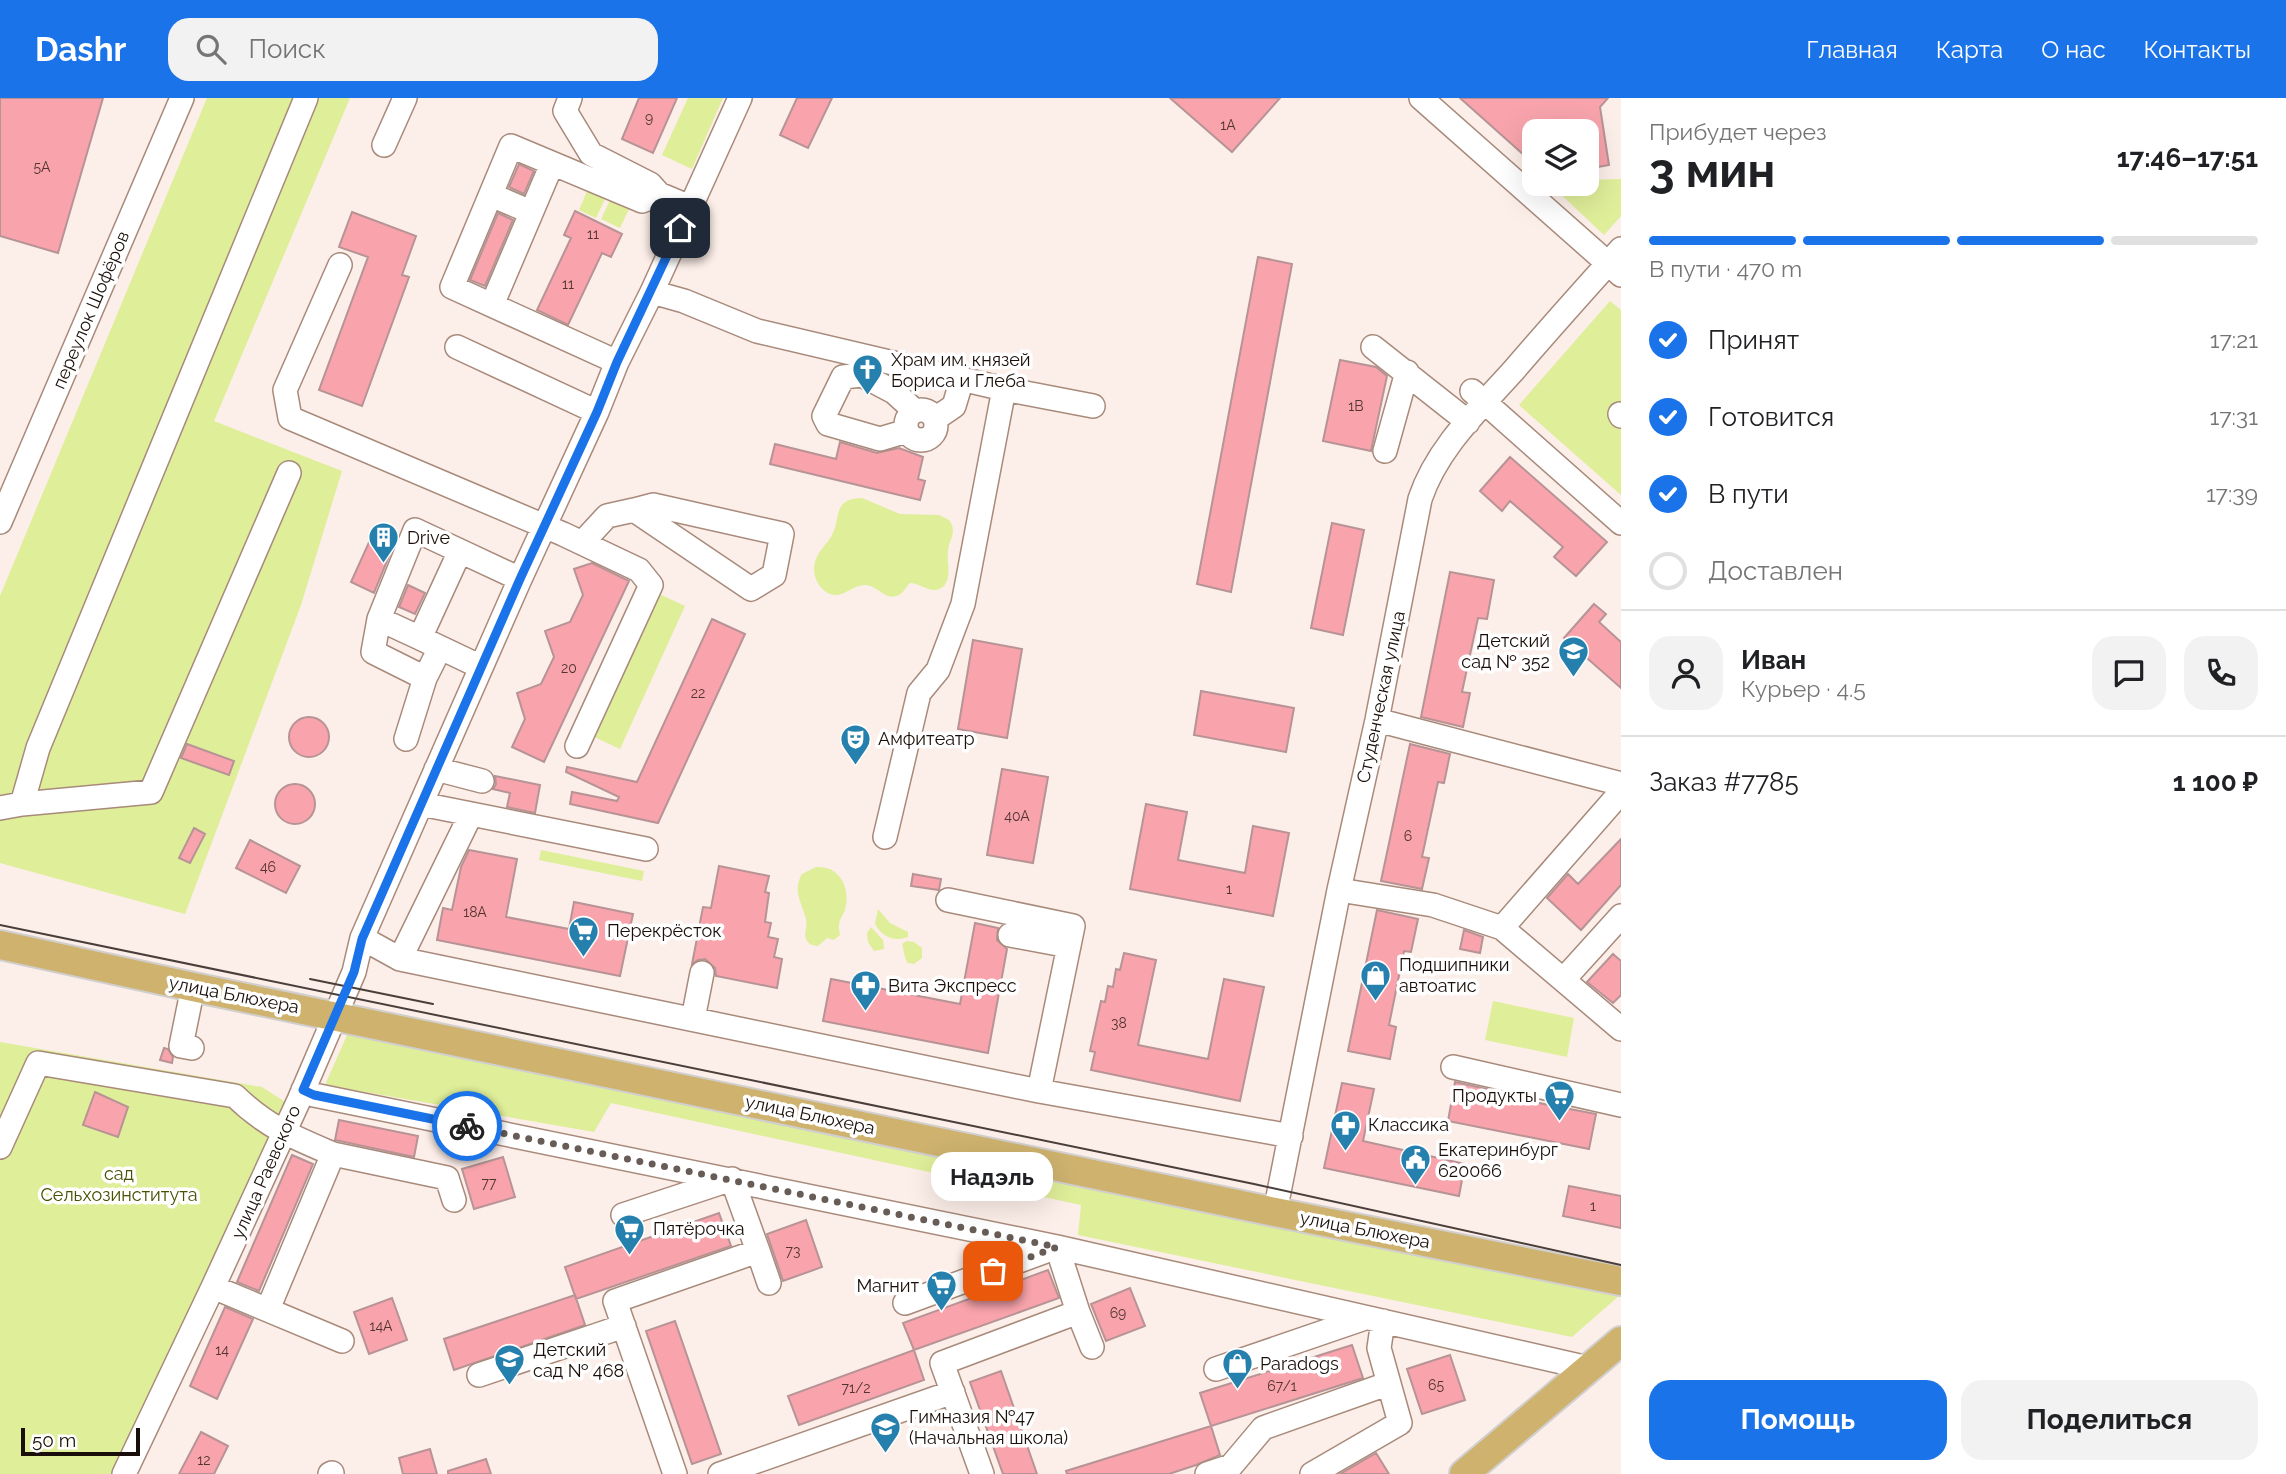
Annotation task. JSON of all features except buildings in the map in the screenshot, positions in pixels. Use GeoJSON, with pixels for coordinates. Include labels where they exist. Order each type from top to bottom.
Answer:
{"type":"FeatureCollection","features":[{"type":"Feature","properties":{"kind":"main road","name":"улица Блюхера"},"geometry":{"type":"LineString","coordinates":[[0,945],[1275,1212],[1621,1281]]}},
{"type":"Feature","properties":{"kind":"main road"},"geometry":{"type":"LineString","coordinates":[[1464,1474],[1621,1340]]}},
{"type":"Feature","properties":{"kind":"street","name":"переулок Шофёров"},"geometry":{"type":"LineString","coordinates":[[0,522],[182,98]]}},
{"type":"Feature","properties":{"kind":"street"},"geometry":{"type":"LineString","coordinates":[[11,806],[38,748],[306,98]]}},
{"type":"Feature","properties":{"kind":"street"},"geometry":{"type":"LineString","coordinates":[[384,145],[405,98]]}},
{"type":"Feature","properties":{"kind":"street"},"geometry":{"type":"LineString","coordinates":[[570,98],[565,111],[591,154],[650,184],[659,194],[690,206]]}},
{"type":"Feature","properties":{"kind":"street","name":"улица Раевского"},"geometry":{"type":"LineString","coordinates":[[124,1474],[284,1133],[354,972],[362,939],[436,769],[617,362],[652,292],[740,98]]}},
{"type":"Feature","properties":{"kind":"street"},"geometry":{"type":"LineString","coordinates":[[1421,98],[1617,262]]}},
{"type":"Feature","properties":{"kind":"street"},"geometry":{"type":"LineString","coordinates":[[617,362],[452,287],[511,146],[642,201],[659,194]]}},
{"type":"Feature","properties":{"kind":"street"},"geometry":{"type":"LineString","coordinates":[[492,305],[552,164]]}},
{"type":"Feature","properties":{"kind":"street"},"geometry":{"type":"LineString","coordinates":[[491,194],[531,212]]}},
{"type":"Feature","properties":{"kind":"street","name":"Студенческая улица"},"geometry":{"type":"LineString","coordinates":[[1275,1212],[1339,890],[1377,720],[1420,499],[1427,478],[1439,456],[1468,422],[1478,397],[1617,262]]}},
{"type":"Feature","properties":{"kind":"street"},"geometry":{"type":"LineString","coordinates":[[340,265],[285,390],[289,418],[582,543],[639,570],[651,585],[577,746]]}},
{"type":"Feature","properties":{"kind":"street"},"geometry":{"type":"LineString","coordinates":[[652,292],[684,301],[757,331],[1003,389],[1093,406]]}},
{"type":"Feature","properties":{"kind":"street"},"geometry":{"type":"LineString","coordinates":[[1373,346],[1468,422]]}},
{"type":"Feature","properties":{"kind":"street"},"geometry":{"type":"LineString","coordinates":[[457,347],[597,412]]}},
{"type":"Feature","properties":{"kind":"street"},"geometry":{"type":"LineString","coordinates":[[1385,450],[1407,372]]}},
{"type":"Feature","properties":{"kind":"street"},"geometry":{"type":"LineString","coordinates":[[919,421],[954,406],[962,379]]}},
{"type":"Feature","properties":{"kind":"street"},"geometry":{"type":"LineString","coordinates":[[885,837],[919,694],[938,670],[963,604],[1003,389]]}},
{"type":"Feature","properties":{"kind":"street"},"geometry":{"type":"LineString","coordinates":[[1478,397],[1621,523]]}},
{"type":"Feature","properties":{"kind":"street"},"geometry":{"type":"LineString","coordinates":[[11,806],[151,792],[289,473]]}},
{"type":"Feature","properties":{"kind":"street"},"geometry":{"type":"LineString","coordinates":[[582,543],[607,516],[653,505],[782,534],[774,575],[751,589],[634,510]]}},
{"type":"Feature","properties":{"kind":"street"},"geometry":{"type":"LineString","coordinates":[[425,678],[373,652],[379,619],[415,530],[520,579]]}},
{"type":"Feature","properties":{"kind":"street"},"geometry":{"type":"LineString","coordinates":[[406,739],[425,678],[430,643],[460,551]]}},
{"type":"Feature","properties":{"kind":"street"},"geometry":{"type":"LineString","coordinates":[[379,619],[481,667]]}},
{"type":"Feature","properties":{"kind":"street"},"geometry":{"type":"LineString","coordinates":[[1377,720],[1621,784]]}},
{"type":"Feature","properties":{"kind":"street"},"geometry":{"type":"LineString","coordinates":[[436,769],[482,781]]}},
{"type":"Feature","properties":{"kind":"street"},"geometry":{"type":"LineString","coordinates":[[1502,928],[1621,792]]}},
{"type":"Feature","properties":{"kind":"street"},"geometry":{"type":"LineString","coordinates":[[421,804],[646,849]]}},
{"type":"Feature","properties":{"kind":"street"},"geometry":{"type":"LineString","coordinates":[[400,959],[457,856],[471,814]]}},
{"type":"Feature","properties":{"kind":"street"},"geometry":{"type":"LineString","coordinates":[[1339,890],[1433,905],[1502,928],[1621,1029]]}},
{"type":"Feature","properties":{"kind":"street"},"geometry":{"type":"LineString","coordinates":[[948,900],[1073,926],[1040,1091]]}},
{"type":"Feature","properties":{"kind":"street"},"geometry":{"type":"LineString","coordinates":[[1564,979],[1621,916]]}},
{"type":"Feature","properties":{"kind":"street"},"geometry":{"type":"LineString","coordinates":[[1010,935],[1069,946]]}},
{"type":"Feature","properties":{"kind":"street"},"geometry":{"type":"LineString","coordinates":[[362,939],[400,959],[1040,1091],[1291,1136]]}},
{"type":"Feature","properties":{"kind":"street"},"geometry":{"type":"LineString","coordinates":[[693,1020],[702,973]]}},
{"type":"Feature","properties":{"kind":"street"},"geometry":{"type":"LineString","coordinates":[[192,1048],[181,1046],[193,987]]}},
{"type":"Feature","properties":{"kind":"street"},"geometry":{"type":"LineString","coordinates":[[0,1147],[38,1063],[235,1097],[257,1118],[333,1154],[447,1178],[454,1200]]}},
{"type":"Feature","properties":{"kind":"street"},"geometry":{"type":"LineString","coordinates":[[1453,1067],[1621,1105]]}},
{"type":"Feature","properties":{"kind":"street"},"geometry":{"type":"LineString","coordinates":[[303,1090],[314,1095],[1057,1247],[1588,1368]]}},
{"type":"Feature","properties":{"kind":"street"},"geometry":{"type":"LineString","coordinates":[[268,1309],[333,1154]]}},
{"type":"Feature","properties":{"kind":"street"},"geometry":{"type":"LineString","coordinates":[[623,1215],[732,1179]]}},
{"type":"Feature","properties":{"kind":"street"},"geometry":{"type":"LineString","coordinates":[[732,1179],[769,1283]]}},
{"type":"Feature","properties":{"kind":"street"},"geometry":{"type":"LineString","coordinates":[[905,1303],[1057,1247]]}},
{"type":"Feature","properties":{"kind":"street"},"geometry":{"type":"LineString","coordinates":[[1057,1247],[1092,1347]]}},
{"type":"Feature","properties":{"kind":"street"},"geometry":{"type":"LineString","coordinates":[[675,1474],[624,1326],[606,1305],[758,1251]]}},
{"type":"Feature","properties":{"kind":"street"},"geometry":{"type":"LineString","coordinates":[[214,1287],[342,1341]]}},
{"type":"Feature","properties":{"kind":"street"},"geometry":{"type":"LineString","coordinates":[[982,1474],[942,1363],[1079,1312]]}},
{"type":"Feature","properties":{"kind":"street"},"geometry":{"type":"LineString","coordinates":[[1216,1369],[1375,1320]]}},
{"type":"Feature","properties":{"kind":"street"},"geometry":{"type":"LineString","coordinates":[[1312,1474],[1400,1423],[1387,1384],[1375,1320]]}},
{"type":"Feature","properties":{"kind":"street"},"geometry":{"type":"LineString","coordinates":[[480,1375],[624,1326]]}},
{"type":"Feature","properties":{"kind":"street"},"geometry":{"type":"LineString","coordinates":[[1207,1474],[1231,1466],[1263,1428],[1387,1384]]}},
{"type":"Feature","properties":{"kind":"street"},"geometry":{"type":"LineString","coordinates":[[720,1474],[953,1392]]}},
{"type":"Feature","properties":{"kind":"green space"},"geometry":{"type":"Polygon","coordinates":[[[207,98],[350,98],[214,421],[342,471],[301,605],[185,914],[0,863],[0,596],[207,98]]]}},
{"type":"Feature","properties":{"kind":"green space"},"geometry":{"type":"Polygon","coordinates":[[[688,98],[723,98],[692,169],[662,155],[688,98]]]}},
{"type":"Feature","properties":{"kind":"green space"},"geometry":{"type":"Polygon","coordinates":[[[1621,179],[1621,216],[1604,235],[1563,196],[1599,196],[1599,180],[1621,179]]]}},
{"type":"Feature","properties":{"kind":"green space"},"geometry":{"type":"Polygon","coordinates":[[[588,189],[606,197],[596,218],[579,210],[588,189]]]}},
{"type":"Feature","properties":{"kind":"green space"},"geometry":{"type":"Polygon","coordinates":[[[611,198],[630,207],[620,228],[601,219],[611,198]]]}},
{"type":"Feature","properties":{"kind":"green space"},"geometry":{"type":"Polygon","coordinates":[[[1610,301],[1621,310],[1621,405],[1609,418],[1621,429],[1621,495],[1519,405],[1610,301]]]}},
{"type":"Feature","properties":{"kind":"green space"},"geometry":{"type":"Polygon","coordinates":[[[862,498],[900,514],[939,515],[949,520],[953,532],[948,551],[948,579],[942,588],[933,590],[910,583],[901,594],[894,597],[865,585],[834,595],[821,588],[814,573],[817,557],[835,529],[842,505],[852,499],[862,498]]]}},
{"type":"Feature","properties":{"kind":"green space"},"geometry":{"type":"Polygon","coordinates":[[[655,592],[685,606],[620,749],[590,735],[655,592]]]}},
{"type":"Feature","properties":{"kind":"green space"},"geometry":{"type":"Polygon","coordinates":[[[541,850],[644,871],[642,881],[539,860],[541,850]]]}},
{"type":"Feature","properties":{"kind":"green space"},"geometry":{"type":"Polygon","coordinates":[[[816,867],[824,867],[837,874],[845,886],[846,894],[845,909],[839,923],[840,935],[834,940],[827,938],[818,946],[810,944],[806,939],[806,919],[798,891],[802,874],[816,867]]]}},
{"type":"Feature","properties":{"kind":"green space"},"geometry":{"type":"Polygon","coordinates":[[[878,909],[890,923],[908,932],[908,937],[893,939],[881,932],[875,924],[878,909]]]}},
{"type":"Feature","properties":{"kind":"green space"},"geometry":{"type":"Polygon","coordinates":[[[871,927],[883,940],[884,949],[874,951],[868,942],[867,933],[871,927]]]}},
{"type":"Feature","properties":{"kind":"green space"},"geometry":{"type":"Polygon","coordinates":[[[907,941],[922,948],[922,958],[914,964],[908,963],[905,956],[902,944],[907,941]]]}},
{"type":"Feature","properties":{"kind":"green space"},"geometry":{"type":"Polygon","coordinates":[[[1493,1001],[1574,1018],[1567,1057],[1485,1040],[1493,1001]]]}},
{"type":"Feature","properties":{"kind":"green space"},"geometry":{"type":"Polygon","coordinates":[[[351,1026],[1620,1295],[1572,1337],[1078,1235],[1081,1205],[611,1103],[594,1132],[325,1085],[351,1026]]]}},
{"type":"Feature","properties":{"kind":"green space","name":"сад Сельхозинститута"},"geometry":{"type":"Polygon","coordinates":[[[0,1042],[262,1087],[290,1105],[111,1474],[0,1474],[0,1042]]]}},
{"type":"Feature","properties":{"kind":"tram line"},"geometry":{"type":"LineString","coordinates":[[0,925],[1254,1184],[1621,1265]]}},
{"type":"Feature","properties":{"kind":"tram line"},"geometry":{"type":"LineString","coordinates":[[310,979],[433,1004]]}},
{"type":"Feature","properties":{"kind":"way so far"},"geometry":{"type":"LineString","coordinates":[[467,1126],[1057,1247],[993,1271]]}},
{"type":"Feature","properties":{"kind":"place","name":"Храм им. князей Бориса и Глеба"},"geometry":{"type":"Point","coordinates":[868,397]}},
{"type":"Feature","properties":{"kind":"place","name":"Drive"},"geometry":{"type":"Point","coordinates":[384,565]}},
{"type":"Feature","properties":{"kind":"place","name":"Детский сад № 352"},"geometry":{"type":"Point","coordinates":[1573,678]}},
{"type":"Feature","properties":{"kind":"place","name":"Амфитеатр"},"geometry":{"type":"Point","coordinates":[855,766]}},
{"type":"Feature","properties":{"kind":"place","name":"Перекрёсток"},"geometry":{"type":"Point","coordinates":[584,958]}},
{"type":"Feature","properties":{"kind":"place","name":"Подшипники автоатис"},"geometry":{"type":"Point","coordinates":[1376,1002]}},
{"type":"Feature","properties":{"kind":"place","name":"Вита Экспресс"},"geometry":{"type":"Point","coordinates":[865,1013]}},
{"type":"Feature","properties":{"kind":"place","name":"Продукты"},"geometry":{"type":"Point","coordinates":[1560,1123]}},
{"type":"Feature","properties":{"kind":"place","name":"Классика"},"geometry":{"type":"Point","coordinates":[1345,1152]}},
{"type":"Feature","properties":{"kind":"place","name":"Екатеринбург 620066"},"geometry":{"type":"Point","coordinates":[1415,1187]}},
{"type":"Feature","properties":{"kind":"place","name":"Пятёрочка"},"geometry":{"type":"Point","coordinates":[630,1256]}},
{"type":"Feature","properties":{"kind":"place","name":"Надэль"},"geometry":{"type":"Point","coordinates":[993,1271]}},
{"type":"Feature","properties":{"kind":"place","name":"Магнит"},"geometry":{"type":"Point","coordinates":[942,1313]}},
{"type":"Feature","properties":{"kind":"place","name":"Детский сад № 468"},"geometry":{"type":"Point","coordinates":[510,1387]}},
{"type":"Feature","properties":{"kind":"place","name":"Paradogs"},"geometry":{"type":"Point","coordinates":[1237,1391]}},
{"type":"Feature","properties":{"kind":"place","name":"Гимназия №47 (Начальная школа)"},"geometry":{"type":"Point","coordinates":[886,1454]}},
{"type":"Feature","properties":{"kind":"route"},"geometry":{"type":"LineString","coordinates":[[467,1126],[314,1095],[303,1090],[354,972],[362,939],[617,362],[680,228]]}}]}
